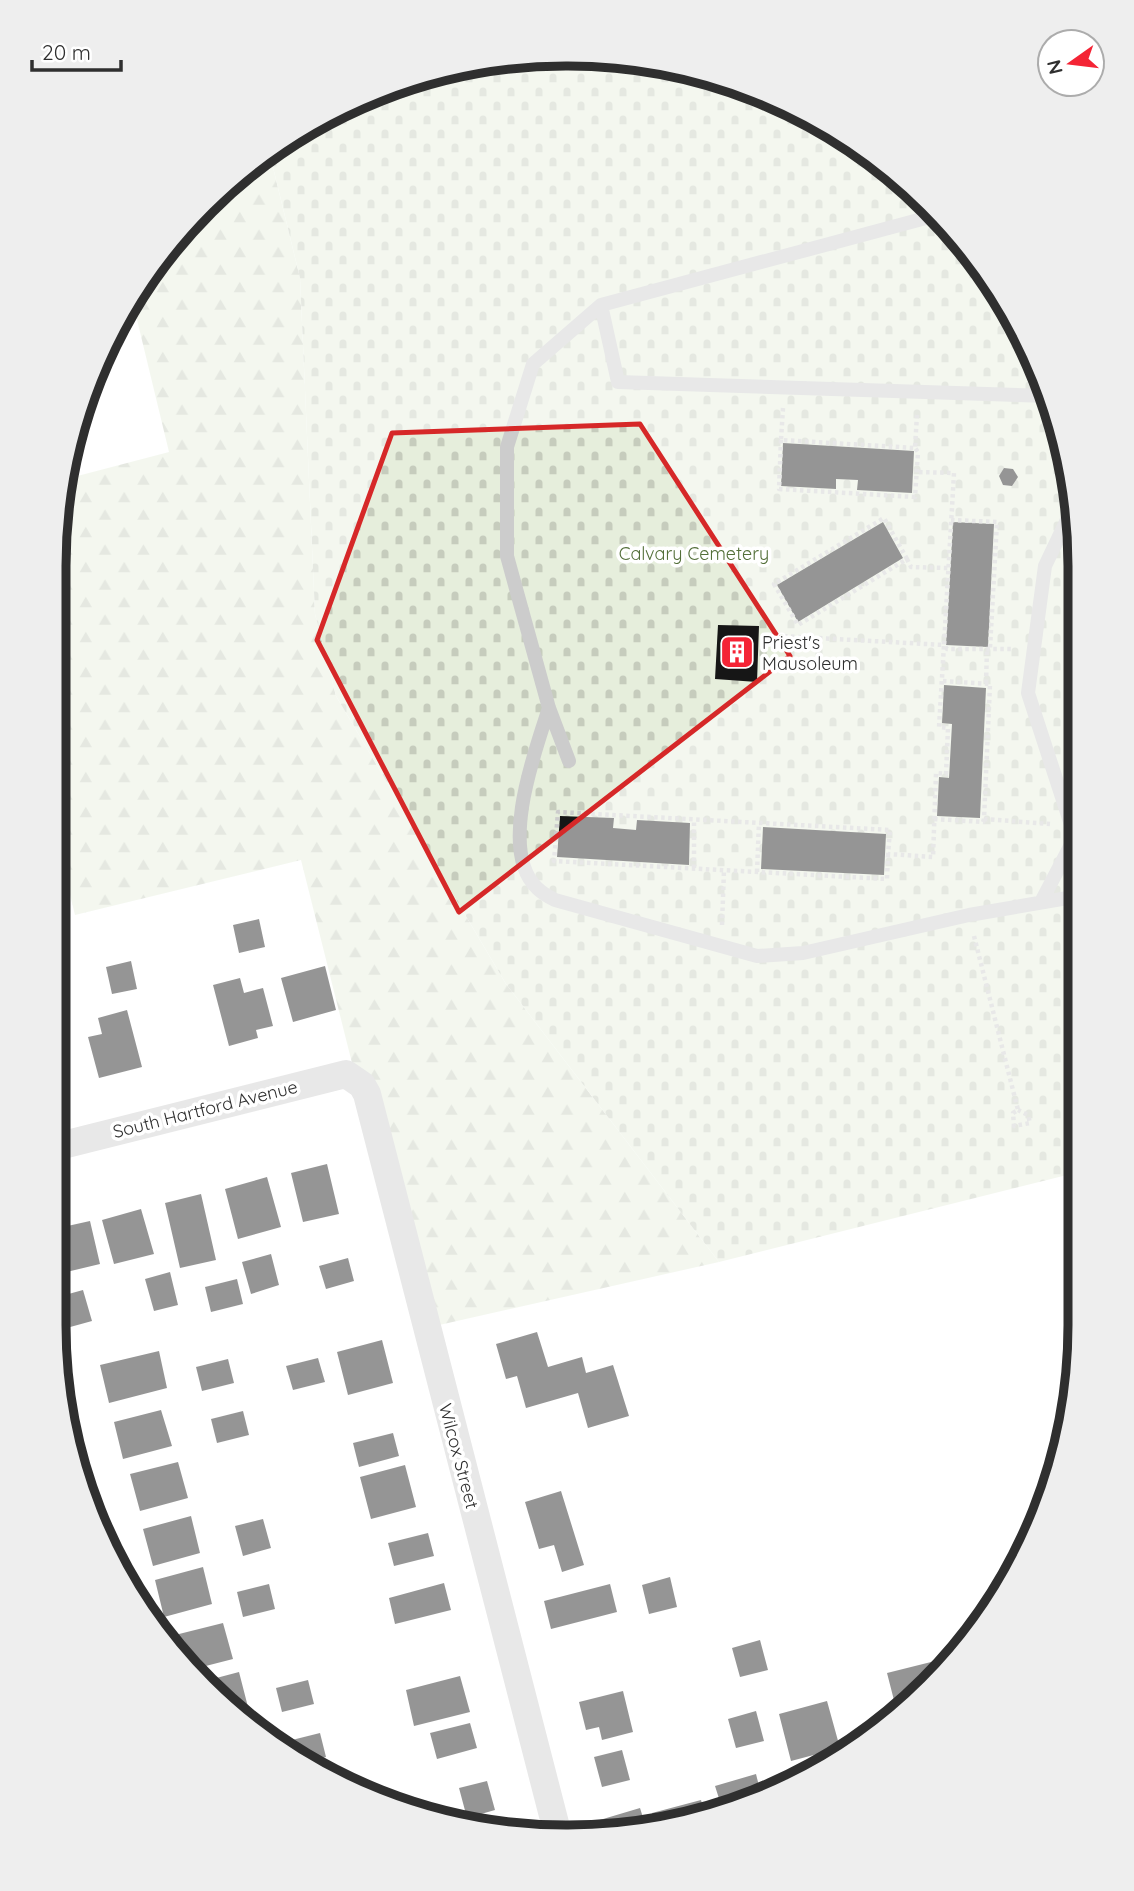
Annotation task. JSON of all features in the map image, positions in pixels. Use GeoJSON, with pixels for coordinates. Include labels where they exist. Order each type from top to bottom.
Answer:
{"type":"FeatureCollection","features":[{"type":"Feature","properties":{"kind":"street","name":"South Hartford Avenue"},"geometry":{"type":"LineString","coordinates":[[66,1144],[346,1074],[356,1079]]}},
{"type":"Feature","properties":{"kind":"street","name":"Wilcox Street"},"geometry":{"type":"LineString","coordinates":[[356,1079],[367,1094],[555,1824]]}},
{"type":"Feature","properties":{"kind":"lane"},"geometry":{"type":"LineString","coordinates":[[569,761],[549,708],[507,556],[507,447],[533,364],[601,305],[926,218]]}},
{"type":"Feature","properties":{"kind":"lane"},"geometry":{"type":"LineString","coordinates":[[601,305],[618,382],[1037,396]]}},
{"type":"Feature","properties":{"kind":"lane"},"geometry":{"type":"LineString","coordinates":[[1065,524],[1045,566],[1028,692],[1068,813]]}},
{"type":"Feature","properties":{"kind":"lane"},"geometry":{"type":"LineString","coordinates":[[549,708],[526,778],[518,839],[526,868],[536,887],[555,901],[757,957],[803,953],[969,915],[1068,897]]}},
{"type":"Feature","properties":{"kind":"lane"},"geometry":{"type":"LineString","coordinates":[[1041,901],[1068,848]]}},
{"type":"Feature","properties":{"kind":"path"},"geometry":{"type":"LineString","coordinates":[[784,387],[779,489],[915,497],[918,452],[915,448],[917,392]]}},
{"type":"Feature","properties":{"kind":"path"},"geometry":{"type":"LineString","coordinates":[[782,440],[915,448]]}},
{"type":"Feature","properties":{"kind":"path"},"geometry":{"type":"LineString","coordinates":[[888,854],[933,857],[936,773],[946,774],[948,728],[939,727],[954,473],[917,472]]}},
{"type":"Feature","properties":{"kind":"path"},"geometry":{"type":"LineString","coordinates":[[907,559],[798,625],[774,584],[884,518],[907,559],[911,567],[948,568]]}},
{"type":"Feature","properties":{"kind":"path"},"geometry":{"type":"LineString","coordinates":[[951,520],[997,522],[986,683]]}},
{"type":"Feature","properties":{"kind":"path"},"geometry":{"type":"LineString","coordinates":[[763,635],[944,645],[947,649],[1033,650]]}},
{"type":"Feature","properties":{"kind":"path"},"geometry":{"type":"LineString","coordinates":[[942,681],[990,684],[984,819]]}},
{"type":"Feature","properties":{"kind":"path"},"geometry":{"type":"LineString","coordinates":[[558,812],[890,830],[888,854],[887,879],[554,860],[558,812]]}},
{"type":"Feature","properties":{"kind":"path"},"geometry":{"type":"LineString","coordinates":[[934,819],[983,822],[984,819],[1068,833]]}},
{"type":"Feature","properties":{"kind":"path"},"geometry":{"type":"LineString","coordinates":[[694,820],[694,868]]}},
{"type":"Feature","properties":{"kind":"path"},"geometry":{"type":"LineString","coordinates":[[757,872],[759,823]]}},
{"type":"Feature","properties":{"kind":"path"},"geometry":{"type":"LineString","coordinates":[[721,947],[724,870]]}},
{"type":"Feature","properties":{"kind":"path"},"geometry":{"type":"LineString","coordinates":[[969,915],[1018,1110]]}},
{"type":"Feature","properties":{"kind":"highlighted area"},"geometry":{"type":"Polygon","coordinates":[[[640,424],[790,656],[459,912],[317,640],[392,433],[640,424]]]}},
{"type":"Feature","properties":{"kind":"green space","name":"Calvary Cemetery"},"geometry":{"type":"Polygon","coordinates":[[[534,68],[600,68],[665,76],[728,93],[759,105],[817,134],[872,170],[921,213],[943,237],[983,289],[1016,346],[1041,406],[1058,469],[1063,502],[1068,567],[1068,1175],[719,1262],[506,984],[336,696],[315,614],[300,278],[272,163],[346,118],[406,93],[469,76],[534,68]]]}},
{"type":"Feature","properties":{"kind":"green space"},"geometry":{"type":"Polygon","coordinates":[[[272,163],[300,278],[315,614],[336,696],[506,984],[719,1262],[426,1328],[356,1079],[301,860],[75,915],[66,879],[66,567],[75,477],[169,452],[136,314],[170,262],[191,237],[237,191],[272,163]]]}},
{"type":"Feature","properties":{"kind":"building"},"geometry":{"type":"Polygon","coordinates":[[[783,443],[914,451],[912,493],[857,490],[858,480],[836,479],[836,489],[781,486],[783,443]]]}},
{"type":"Feature","properties":{"kind":"building"},"geometry":{"type":"Polygon","coordinates":[[[1004,468],[1013,469],[1018,477],[1012,486],[1003,485],[999,476],[1004,468]]]}},
{"type":"Feature","properties":{"kind":"building"},"geometry":{"type":"Polygon","coordinates":[[[883,522],[903,558],[798,622],[777,585],[883,522]]]}},
{"type":"Feature","properties":{"kind":"building"},"geometry":{"type":"Polygon","coordinates":[[[953,522],[994,524],[988,647],[946,645],[953,522]]]}},
{"type":"Feature","properties":{"kind":"building","name":"Priest's Mausoleum"},"geometry":{"type":"Polygon","coordinates":[[[718,625],[759,626],[757,682],[715,679],[718,625]]]}},
{"type":"Feature","properties":{"kind":"building"},"geometry":{"type":"Polygon","coordinates":[[[944,685],[986,688],[980,818],[937,816],[939,777],[949,778],[952,724],[942,723],[944,685]]]}},
{"type":"Feature","properties":{"kind":"building"},"geometry":{"type":"Polygon","coordinates":[[[560,816],[614,818],[613,828],[636,830],[637,820],[690,823],[689,865],[557,857],[560,816]]]}},
{"type":"Feature","properties":{"kind":"building"},"geometry":{"type":"Polygon","coordinates":[[[763,827],[886,834],[884,875],[761,869],[763,827]]]}},
{"type":"Feature","properties":{"kind":"building"},"geometry":{"type":"Polygon","coordinates":[[[259,919],[265,947],[239,953],[233,925],[259,919]]]}},
{"type":"Feature","properties":{"kind":"building"},"geometry":{"type":"Polygon","coordinates":[[[131,961],[137,989],[112,994],[106,967],[131,961]]]}},
{"type":"Feature","properties":{"kind":"building"},"geometry":{"type":"Polygon","coordinates":[[[325,966],[336,1010],[293,1022],[281,978],[325,966]]]}},
{"type":"Feature","properties":{"kind":"building"},"geometry":{"type":"Polygon","coordinates":[[[240,978],[244,993],[263,988],[273,1026],[256,1030],[258,1038],[229,1046],[213,985],[240,978]]]}},
{"type":"Feature","properties":{"kind":"building"},"geometry":{"type":"Polygon","coordinates":[[[127,1010],[142,1067],[99,1078],[88,1037],[102,1034],[98,1018],[127,1010]]]}},
{"type":"Feature","properties":{"kind":"building"},"geometry":{"type":"Polygon","coordinates":[[[327,1164],[339,1214],[303,1222],[291,1173],[327,1164]]]}},
{"type":"Feature","properties":{"kind":"building"},"geometry":{"type":"Polygon","coordinates":[[[267,1177],[281,1227],[238,1239],[225,1189],[267,1177]]]}},
{"type":"Feature","properties":{"kind":"building"},"geometry":{"type":"Polygon","coordinates":[[[201,1194],[216,1260],[180,1268],[165,1203],[201,1194]]]}},
{"type":"Feature","properties":{"kind":"building"},"geometry":{"type":"Polygon","coordinates":[[[141,1209],[154,1254],[114,1264],[102,1220],[141,1209]]]}},
{"type":"Feature","properties":{"kind":"building"},"geometry":{"type":"Polygon","coordinates":[[[90,1221],[100,1264],[66,1272],[66,1226],[90,1221]]]}},
{"type":"Feature","properties":{"kind":"building"},"geometry":{"type":"Polygon","coordinates":[[[271,1254],[279,1285],[251,1294],[242,1262],[271,1254]]]}},
{"type":"Feature","properties":{"kind":"building"},"geometry":{"type":"Polygon","coordinates":[[[348,1258],[354,1281],[326,1289],[319,1266],[348,1258]]]}},
{"type":"Feature","properties":{"kind":"building"},"geometry":{"type":"Polygon","coordinates":[[[170,1272],[178,1305],[154,1311],[145,1279],[170,1272]]]}},
{"type":"Feature","properties":{"kind":"building"},"geometry":{"type":"Polygon","coordinates":[[[237,1279],[243,1304],[211,1312],[205,1287],[237,1279]]]}},
{"type":"Feature","properties":{"kind":"building"},"geometry":{"type":"Polygon","coordinates":[[[83,1290],[92,1321],[66,1328],[66,1295],[83,1290]]]}},
{"type":"Feature","properties":{"kind":"building"},"geometry":{"type":"Polygon","coordinates":[[[537,1332],[548,1367],[582,1357],[586,1373],[613,1365],[629,1416],[588,1428],[578,1393],[526,1408],[517,1376],[506,1379],[496,1344],[537,1332]]]}},
{"type":"Feature","properties":{"kind":"building"},"geometry":{"type":"Polygon","coordinates":[[[382,1340],[393,1383],[348,1395],[337,1352],[382,1340]]]}},
{"type":"Feature","properties":{"kind":"building"},"geometry":{"type":"Polygon","coordinates":[[[159,1351],[167,1388],[109,1403],[100,1365],[159,1351]]]}},
{"type":"Feature","properties":{"kind":"building"},"geometry":{"type":"Polygon","coordinates":[[[318,1358],[325,1382],[293,1390],[286,1366],[318,1358]]]}},
{"type":"Feature","properties":{"kind":"building"},"geometry":{"type":"Polygon","coordinates":[[[228,1359],[234,1383],[202,1391],[196,1367],[228,1359]]]}},
{"type":"Feature","properties":{"kind":"building"},"geometry":{"type":"Polygon","coordinates":[[[161,1410],[172,1446],[123,1459],[114,1422],[161,1410]]]}},
{"type":"Feature","properties":{"kind":"building"},"geometry":{"type":"Polygon","coordinates":[[[243,1411],[249,1435],[217,1443],[211,1419],[243,1411]]]}},
{"type":"Feature","properties":{"kind":"building"},"geometry":{"type":"Polygon","coordinates":[[[393,1433],[399,1456],[359,1467],[353,1443],[393,1433]]]}},
{"type":"Feature","properties":{"kind":"building"},"geometry":{"type":"Polygon","coordinates":[[[178,1462],[188,1498],[140,1511],[130,1474],[178,1462]]]}},
{"type":"Feature","properties":{"kind":"building"},"geometry":{"type":"Polygon","coordinates":[[[405,1465],[416,1507],[371,1519],[360,1477],[405,1465]]]}},
{"type":"Feature","properties":{"kind":"building"},"geometry":{"type":"Polygon","coordinates":[[[561,1491],[584,1565],[562,1572],[554,1545],[539,1549],[525,1502],[561,1491]]]}},
{"type":"Feature","properties":{"kind":"building"},"geometry":{"type":"Polygon","coordinates":[[[191,1516],[200,1553],[153,1566],[143,1529],[191,1516]]]}},
{"type":"Feature","properties":{"kind":"building"},"geometry":{"type":"Polygon","coordinates":[[[263,1519],[271,1548],[243,1556],[235,1526],[263,1519]]]}},
{"type":"Feature","properties":{"kind":"building"},"geometry":{"type":"Polygon","coordinates":[[[428,1533],[434,1556],[394,1566],[388,1543],[428,1533]]]}},
{"type":"Feature","properties":{"kind":"building"},"geometry":{"type":"Polygon","coordinates":[[[203,1567],[212,1604],[164,1617],[155,1580],[203,1567]]]}},
{"type":"Feature","properties":{"kind":"building"},"geometry":{"type":"Polygon","coordinates":[[[670,1577],[677,1607],[649,1614],[642,1585],[670,1577]]]}},
{"type":"Feature","properties":{"kind":"building"},"geometry":{"type":"Polygon","coordinates":[[[444,1583],[451,1610],[395,1624],[389,1598],[444,1583]]]}},
{"type":"Feature","properties":{"kind":"building"},"geometry":{"type":"Polygon","coordinates":[[[269,1584],[275,1609],[243,1617],[237,1592],[269,1584]]]}},
{"type":"Feature","properties":{"kind":"building"},"geometry":{"type":"Polygon","coordinates":[[[610,1584],[617,1612],[551,1629],[544,1601],[610,1584]]]}},
{"type":"Feature","properties":{"kind":"building"},"geometry":{"type":"Polygon","coordinates":[[[223,1623],[233,1659],[203,1667],[175,1635],[223,1623]]]}},
{"type":"Feature","properties":{"kind":"building"},"geometry":{"type":"Polygon","coordinates":[[[760,1640],[768,1670],[740,1677],[732,1648],[760,1640]]]}},
{"type":"Feature","properties":{"kind":"building"},"geometry":{"type":"Polygon","coordinates":[[[937,1660],[894,1702],[887,1673],[937,1660]]]}},
{"type":"Feature","properties":{"kind":"building"},"geometry":{"type":"Polygon","coordinates":[[[239,1672],[248,1707],[246,1707],[214,1679],[239,1672]]]}},
{"type":"Feature","properties":{"kind":"building"},"geometry":{"type":"Polygon","coordinates":[[[460,1676],[470,1712],[414,1726],[406,1690],[460,1676]]]}},
{"type":"Feature","properties":{"kind":"building"},"geometry":{"type":"Polygon","coordinates":[[[308,1680],[314,1704],[282,1712],[276,1688],[308,1680]]]}},
{"type":"Feature","properties":{"kind":"building"},"geometry":{"type":"Polygon","coordinates":[[[623,1691],[633,1732],[602,1740],[599,1727],[586,1730],[579,1702],[623,1691]]]}},
{"type":"Feature","properties":{"kind":"building"},"geometry":{"type":"Polygon","coordinates":[[[827,1701],[839,1744],[825,1752],[791,1761],[779,1714],[827,1701]]]}},
{"type":"Feature","properties":{"kind":"building"},"geometry":{"type":"Polygon","coordinates":[[[756,1711],[764,1741],[736,1748],[728,1719],[756,1711]]]}},
{"type":"Feature","properties":{"kind":"building"},"geometry":{"type":"Polygon","coordinates":[[[470,1723],[477,1748],[437,1759],[430,1733],[470,1723]]]}},
{"type":"Feature","properties":{"kind":"building"},"geometry":{"type":"Polygon","coordinates":[[[320,1733],[326,1757],[320,1759],[290,1741],[320,1733]]]}},
{"type":"Feature","properties":{"kind":"building"},"geometry":{"type":"Polygon","coordinates":[[[622,1750],[630,1780],[602,1787],[594,1757],[622,1750]]]}},
{"type":"Feature","properties":{"kind":"building"},"geometry":{"type":"Polygon","coordinates":[[[756,1774],[759,1786],[720,1800],[715,1786],[756,1774]]]}},
{"type":"Feature","properties":{"kind":"building"},"geometry":{"type":"Polygon","coordinates":[[[487,1781],[495,1810],[475,1816],[466,1814],[459,1788],[487,1781]]]}},
{"type":"Feature","properties":{"kind":"building"},"geometry":{"type":"Polygon","coordinates":[[[701,1800],[703,1805],[653,1817],[652,1813],[701,1800]]]}},
{"type":"Feature","properties":{"kind":"building"},"geometry":{"type":"Polygon","coordinates":[[[640,1808],[643,1818],[600,1823],[593,1822],[640,1808]]]}},
{"type":"Feature","properties":{"kind":"place","name":"Priest's Mausoleum"},"geometry":{"type":"Point","coordinates":[737,652]}}]}
